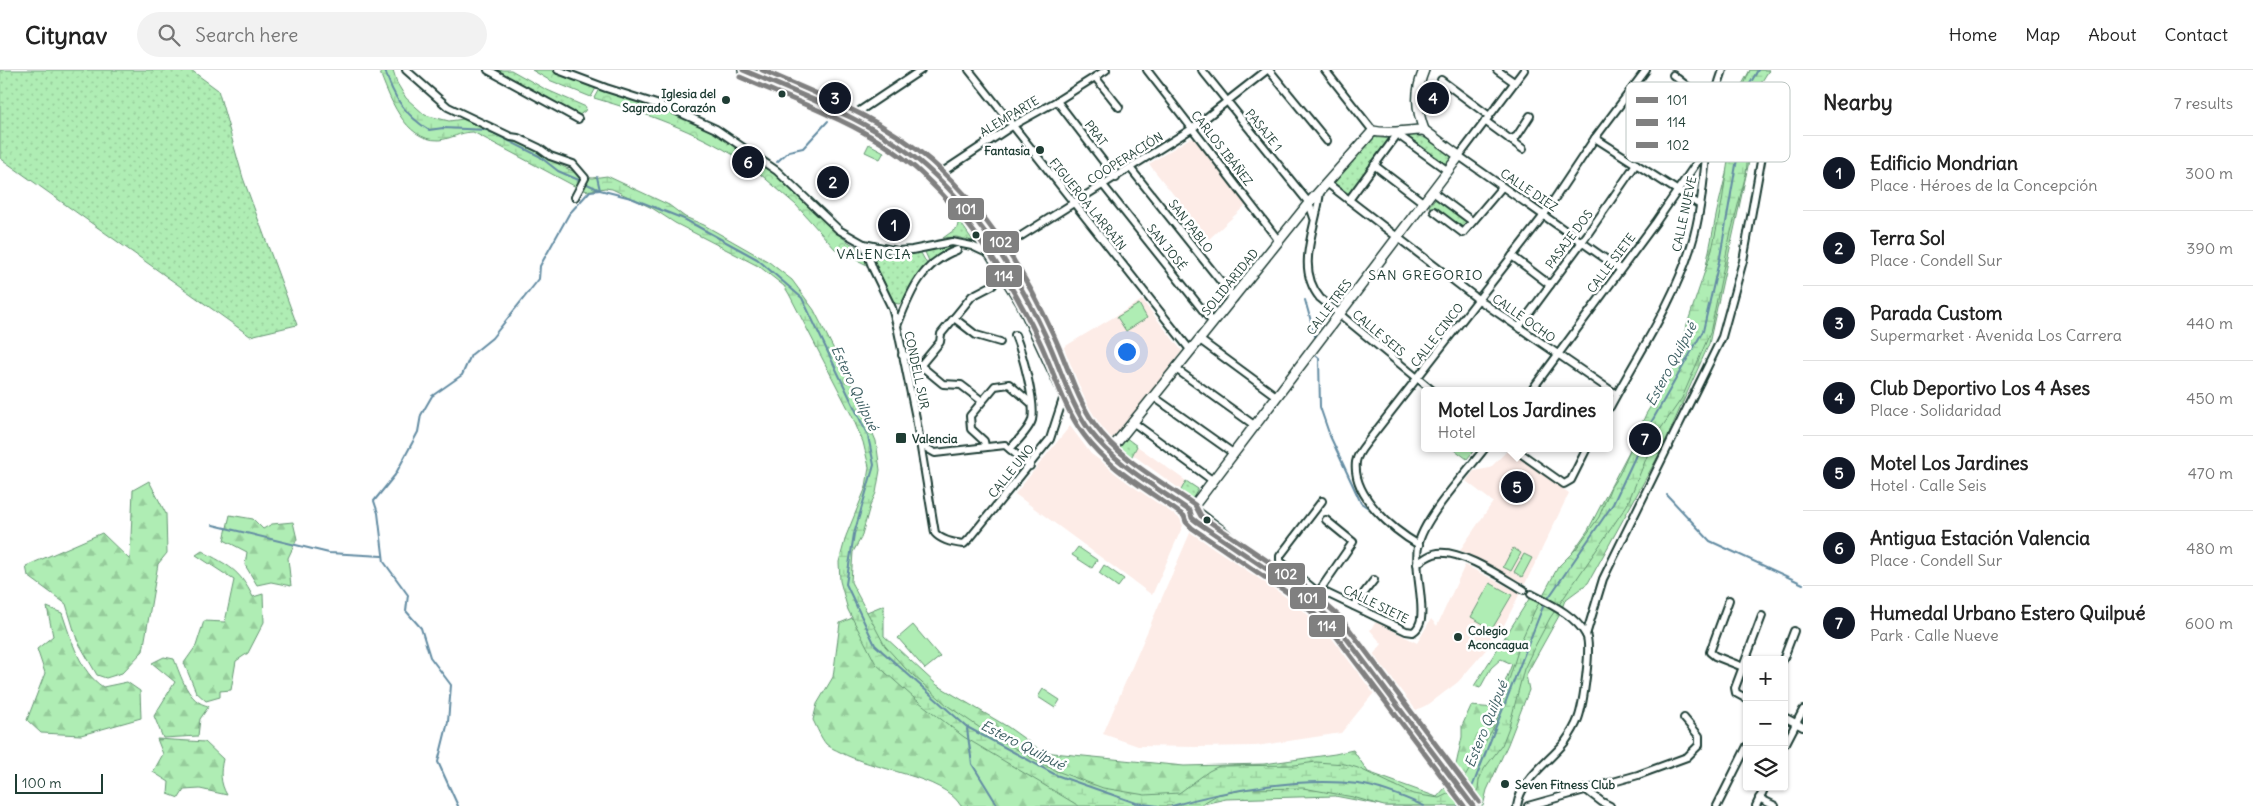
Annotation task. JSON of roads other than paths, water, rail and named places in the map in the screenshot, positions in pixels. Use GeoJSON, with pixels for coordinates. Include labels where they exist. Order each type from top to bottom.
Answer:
{"type":"FeatureCollection","features":[{"type":"Feature","properties":{"kind":"main road"},"geometry":{"type":"LineString","coordinates":[[743,70],[849,118],[901,147],[935,177],[961,206],[1033,311],[1066,392],[1085,423],[1109,452],[1190,511],[1192,518],[1196,522],[1302,593],[1321,608],[1348,638],[1473,806]]}},
{"type":"Feature","properties":{"kind":"main road"},"geometry":{"type":"LineString","coordinates":[[1374,131],[1385,133],[1424,130],[1417,101],[1419,83],[1424,70]]}},
{"type":"Feature","properties":{"kind":"main road","name":"CALLE DIEZ"},"geometry":{"type":"LineString","coordinates":[[1424,130],[1459,156]]}},
{"type":"Feature","properties":{"kind":"main road","name":"SOLIDARIDAD"},"geometry":{"type":"LineString","coordinates":[[1109,452],[1309,203],[1374,131]]}},
{"type":"Feature","properties":{"kind":"main road","name":"CALLE TRES"},"geometry":{"type":"LineString","coordinates":[[1190,511],[1459,156]]}},
{"type":"Feature","properties":{"kind":"street"},"geometry":{"type":"LineString","coordinates":[[406,70],[448,106],[465,116],[511,137],[518,138],[550,156],[573,164],[585,178],[575,197]]}},
{"type":"Feature","properties":{"kind":"street"},"geometry":{"type":"LineString","coordinates":[[488,70],[578,119]]}},
{"type":"Feature","properties":{"kind":"street"},"geometry":{"type":"LineString","coordinates":[[558,70],[672,109],[716,129],[777,171],[839,230],[864,244],[886,250],[912,250],[952,242],[972,246],[993,255]]}},
{"type":"Feature","properties":{"kind":"street"},"geometry":{"type":"LineString","coordinates":[[849,118],[921,70]]}},
{"type":"Feature","properties":{"kind":"street","name":"FIGUEROA LARRAÍN"},"geometry":{"type":"LineString","coordinates":[[968,70],[1191,351]]}},
{"type":"Feature","properties":{"kind":"street","name":"ALEMPARTE"},"geometry":{"type":"LineString","coordinates":[[935,177],[1012,126],[1057,101],[1106,70]]}},
{"type":"Feature","properties":{"kind":"street","name":"CARLOS IBÁÑEZ"},"geometry":{"type":"LineString","coordinates":[[1147,70],[1280,241]]}},
{"type":"Feature","properties":{"kind":"street","name":"PASAJE 1"},"geometry":{"type":"LineString","coordinates":[[1202,70],[1309,203]]}},
{"type":"Feature","properties":{"kind":"street"},"geometry":{"type":"LineString","coordinates":[[1268,70],[1326,140]]}},
{"type":"Feature","properties":{"kind":"street","name":"COOPERACIÓN"},"geometry":{"type":"LineString","coordinates":[[993,255],[1131,169],[1192,128],[1268,70]]}},
{"type":"Feature","properties":{"kind":"street"},"geometry":{"type":"LineString","coordinates":[[1325,70],[1374,131]]}},
{"type":"Feature","properties":{"kind":"street"},"geometry":{"type":"LineString","coordinates":[[1497,70],[1514,82]]}},
{"type":"Feature","properties":{"kind":"street","name":"CALLE TRES"},"geometry":{"type":"LineString","coordinates":[[1459,156],[1524,70]]}},
{"type":"Feature","properties":{"kind":"street","name":"CALLE CINCO"},"geometry":{"type":"LineString","coordinates":[[1637,82],[1646,70]]}},
{"type":"Feature","properties":{"kind":"street","name":"CALLE NUEVE"},"geometry":{"type":"LineString","coordinates":[[1719,82],[1723,70]]}},
{"type":"Feature","properties":{"kind":"street"},"geometry":{"type":"LineString","coordinates":[[1673,75],[1682,82]]}},
{"type":"Feature","properties":{"kind":"street"},"geometry":{"type":"LineString","coordinates":[[1095,77],[1118,107]]}},
{"type":"Feature","properties":{"kind":"street"},"geometry":{"type":"LineString","coordinates":[[1441,80],[1523,149]]}},
{"type":"Feature","properties":{"kind":"street","name":"CALLE CINCO"},"geometry":{"type":"LineString","coordinates":[[1418,545],[1401,533],[1368,502],[1362,490],[1356,469],[1356,461],[1365,445],[1544,214],[1595,138],[1626,97]]}},
{"type":"Feature","properties":{"kind":"street","name":"PRAT"},"geometry":{"type":"LineString","coordinates":[[1057,101],[1116,178]]}},
{"type":"Feature","properties":{"kind":"street"},"geometry":{"type":"LineString","coordinates":[[1510,140],[1517,136],[1530,116]]}},
{"type":"Feature","properties":{"kind":"street"},"geometry":{"type":"LineString","coordinates":[[1349,200],[1399,132],[1401,137],[1448,171]]}},
{"type":"Feature","properties":{"kind":"street"},"geometry":{"type":"LineString","coordinates":[[1595,138],[1626,158]]}},
{"type":"Feature","properties":{"kind":"street","name":"CALLE DIEZ"},"geometry":{"type":"LineString","coordinates":[[1459,156],[1620,269]]}},
{"type":"Feature","properties":{"kind":"street"},"geometry":{"type":"LineString","coordinates":[[1633,162],[1700,205]]}},
{"type":"Feature","properties":{"kind":"street","name":"CALLE SIETE"},"geometry":{"type":"LineString","coordinates":[[1534,387],[1697,162]]}},
{"type":"Feature","properties":{"kind":"street","name":"CALLE NUEVE"},"geometry":{"type":"LineString","coordinates":[[1613,400],[1656,324],[1677,282],[1691,246],[1700,205],[1705,162]]}},
{"type":"Feature","properties":{"kind":"street"},"geometry":{"type":"LineString","coordinates":[[1518,806],[1519,797],[1527,782],[1564,743],[1578,720],[1589,650],[1586,635],[1603,579],[1722,337],[1743,261],[1761,162]]}},
{"type":"Feature","properties":{"kind":"street","name":"PASAJE DOS"},"geometry":{"type":"LineString","coordinates":[[1519,327],[1582,242],[1636,164]]}},
{"type":"Feature","properties":{"kind":"street"},"geometry":{"type":"LineString","coordinates":[[1374,165],[1424,203]]}},
{"type":"Feature","properties":{"kind":"street","name":"SAN PABLO"},"geometry":{"type":"LineString","coordinates":[[1131,169],[1234,298]]}},
{"type":"Feature","properties":{"kind":"street","name":"CALLE OCHO"},"geometry":{"type":"LineString","coordinates":[[1327,183],[1479,300],[1606,387]]}},
{"type":"Feature","properties":{"kind":"street","name":"SAN JOSÉ"},"geometry":{"type":"LineString","coordinates":[[1103,185],[1213,323]]}},
{"type":"Feature","properties":{"kind":"street"},"geometry":{"type":"LineString","coordinates":[[1434,211],[1463,233],[1502,187]]}},
{"type":"Feature","properties":{"kind":"street"},"geometry":{"type":"LineString","coordinates":[[1314,219],[1320,191]]}},
{"type":"Feature","properties":{"kind":"street"},"geometry":{"type":"LineString","coordinates":[[1433,192],[1472,222]]}},
{"type":"Feature","properties":{"kind":"street"},"geometry":{"type":"LineString","coordinates":[[1309,203],[1314,219]]}},
{"type":"Feature","properties":{"kind":"street","name":"CALLE SEIS"},"geometry":{"type":"LineString","coordinates":[[1314,219],[1307,264],[1308,277],[1314,290],[1339,314],[1428,387]]}},
{"type":"Feature","properties":{"kind":"street","name":"CONDELL SUR"},"geometry":{"type":"LineString","coordinates":[[864,244],[873,269],[892,308],[921,445],[935,533],[947,541]]}},
{"type":"Feature","properties":{"kind":"street"},"geometry":{"type":"LineString","coordinates":[[871,260],[875,254],[886,250]]}},
{"type":"Feature","properties":{"kind":"street"},"geometry":{"type":"LineString","coordinates":[[897,326],[912,291],[929,265],[944,255],[957,250]]}},
{"type":"Feature","properties":{"kind":"street"},"geometry":{"type":"LineString","coordinates":[[1512,256],[1550,285]]}},
{"type":"Feature","properties":{"kind":"street"},"geometry":{"type":"LineString","coordinates":[[920,366],[940,342],[941,334],[972,296],[993,285]]}},
{"type":"Feature","properties":{"kind":"street"},"geometry":{"type":"LineString","coordinates":[[892,308],[904,308]]}},
{"type":"Feature","properties":{"kind":"street"},"geometry":{"type":"LineString","coordinates":[[954,318],[976,335],[1000,342]]}},
{"type":"Feature","properties":{"kind":"street"},"geometry":{"type":"LineString","coordinates":[[1010,449],[1030,424],[1032,414],[1025,360],[1015,335]]}},
{"type":"Feature","properties":{"kind":"street"},"geometry":{"type":"LineString","coordinates":[[1200,340],[1276,396]]}},
{"type":"Feature","properties":{"kind":"street"},"geometry":{"type":"LineString","coordinates":[[902,355],[909,356],[943,384],[961,385],[982,401]]}},
{"type":"Feature","properties":{"kind":"street"},"geometry":{"type":"LineString","coordinates":[[1176,369],[1254,425]]}},
{"type":"Feature","properties":{"kind":"street"},"geometry":{"type":"LineString","coordinates":[[985,446],[984,441],[969,424],[970,416],[995,386],[1009,384],[1031,403]]}},
{"type":"Feature","properties":{"kind":"street","name":"CALLE UNO"},"geometry":{"type":"LineString","coordinates":[[947,541],[964,544],[1030,466],[1050,439],[1066,392]]}},
{"type":"Feature","properties":{"kind":"street"},"geometry":{"type":"LineString","coordinates":[[1154,397],[1233,453]]}},
{"type":"Feature","properties":{"kind":"street"},"geometry":{"type":"LineString","coordinates":[[1134,423],[1212,480]]}},
{"type":"Feature","properties":{"kind":"street"},"geometry":{"type":"LineString","coordinates":[[921,445],[935,453],[1005,445],[1030,466]]}},
{"type":"Feature","properties":{"kind":"street","name":"CALLE SIETE"},"geometry":{"type":"LineString","coordinates":[[1317,590],[1406,631],[1414,632],[1417,630],[1421,619],[1417,564],[1418,545],[1430,521],[1482,452]]}},
{"type":"Feature","properties":{"kind":"street"},"geometry":{"type":"LineString","coordinates":[[1518,452],[1564,484],[1568,482],[1585,452]]}},
{"type":"Feature","properties":{"kind":"street"},"geometry":{"type":"LineString","coordinates":[[1317,590],[1280,561],[1280,556],[1322,501]]}},
{"type":"Feature","properties":{"kind":"street"},"geometry":{"type":"LineString","coordinates":[[1302,593],[1317,590],[1353,542],[1326,520]]}},
{"type":"Feature","properties":{"kind":"street"},"geometry":{"type":"LineString","coordinates":[[1417,564],[1430,555],[1438,553],[1448,554],[1467,560],[1524,590]]}},
{"type":"Feature","properties":{"kind":"street"},"geometry":{"type":"LineString","coordinates":[[1354,606],[1374,580]]}},
{"type":"Feature","properties":{"kind":"street"},"geometry":{"type":"LineString","coordinates":[[1531,594],[1565,613],[1586,635]]}},
{"type":"Feature","properties":{"kind":"street"},"geometry":{"type":"LineString","coordinates":[[1729,600],[1710,652],[1743,668],[1735,692],[1743,697]]}},
{"type":"Feature","properties":{"kind":"street"},"geometry":{"type":"LineString","coordinates":[[1747,656],[1762,616]]}},
{"type":"Feature","properties":{"kind":"street"},"geometry":{"type":"LineString","coordinates":[[1785,656],[1794,631]]}},
{"type":"Feature","properties":{"kind":"street"},"geometry":{"type":"LineString","coordinates":[[1788,741],[1800,725],[1803,710]]}},
{"type":"Feature","properties":{"kind":"street"},"geometry":{"type":"LineString","coordinates":[[1528,806],[1638,775],[1687,757],[1699,745],[1700,736],[1684,718]]}},
{"type":"Feature","properties":{"kind":"street"},"geometry":{"type":"LineString","coordinates":[[1788,719],[1800,725]]}},
{"type":"Feature","properties":{"kind":"street"},"geometry":{"type":"LineString","coordinates":[[1717,806],[1743,754]]}},
{"type":"Feature","properties":{"kind":"street"},"geometry":{"type":"LineString","coordinates":[[1586,789],[1610,806]]}},
{"type":"Feature","properties":{"kind":"street"},"geometry":{"type":"LineString","coordinates":[[1756,806],[1763,791]]}},
{"type":"Feature","properties":{"kind":"street"},"geometry":{"type":"LineString","coordinates":[[1759,798],[1775,806]]}},
{"type":"Feature","properties":{"kind":"waterway","name":"Estero Quilpué"},"geometry":{"type":"LineString","coordinates":[[385,70],[392,89],[401,104],[413,118],[429,130],[443,128],[487,130],[539,156],[558,171],[581,181]]}},
{"type":"Feature","properties":{"kind":"waterway","name":"Estero Quilpué"},"geometry":{"type":"LineString","coordinates":[[1751,82],[1758,70]]}},
{"type":"Feature","properties":{"kind":"waterway"},"geometry":{"type":"LineString","coordinates":[[777,162],[789,151],[803,148],[828,121]]}},
{"type":"Feature","properties":{"kind":"waterway","name":"Estero Quilpué"},"geometry":{"type":"LineString","coordinates":[[1547,600],[1613,504],[1652,421],[1703,331],[1720,257],[1736,162]]}},
{"type":"Feature","properties":{"kind":"waterway"},"geometry":{"type":"LineString","coordinates":[[458,806],[438,762],[448,722],[451,685],[430,657],[421,628],[406,611],[408,595],[384,562],[378,513],[374,501],[395,475],[418,432],[421,415],[432,396],[462,375],[471,355],[492,338],[539,279],[540,266],[569,214],[590,191],[600,190],[597,177]]}},
{"type":"Feature","properties":{"kind":"waterway","name":"Estero Quilpué"},"geometry":{"type":"LineString","coordinates":[[585,183],[600,190],[631,198],[684,219],[757,259],[802,298],[868,436],[874,465],[854,534],[846,584],[875,645],[967,727],[1056,775],[1136,803],[1158,806]]}},
{"type":"Feature","properties":{"kind":"waterway"},"geometry":{"type":"LineString","coordinates":[[1305,300],[1316,339]]}},
{"type":"Feature","properties":{"kind":"waterway"},"geometry":{"type":"LineString","coordinates":[[1313,353],[1319,358],[1320,407],[1330,436],[1361,503],[1374,512]]}},
{"type":"Feature","properties":{"kind":"waterway"},"geometry":{"type":"LineString","coordinates":[[1667,495],[1710,541],[1803,584]]}},
{"type":"Feature","properties":{"kind":"waterway"},"geometry":{"type":"LineString","coordinates":[[213,525],[329,553],[382,556]]}},
{"type":"Feature","properties":{"kind":"waterway","name":"Estero Quilpué"},"geometry":{"type":"LineString","coordinates":[[1467,794],[1473,785],[1544,604]]}},
{"type":"Feature","properties":{"kind":"waterway"},"geometry":{"type":"LineString","coordinates":[[967,729],[972,764],[998,806]]}},
{"type":"Feature","properties":{"kind":"waterway","name":"Estero Quilpué"},"geometry":{"type":"LineString","coordinates":[[1172,806],[1239,790],[1313,782],[1366,785],[1424,806]]}},
{"type":"Feature","properties":{"kind":"waterway","name":"Estero Quilpué"},"geometry":{"type":"LineString","coordinates":[[1458,806],[1464,798]]}},
{"type":"Feature","properties":{"kind":"place","name":"Parada Custom"},"geometry":{"type":"Point","coordinates":[835,98]}},
{"type":"Feature","properties":{"kind":"place","name":"Club Deportivo Los 4 Ases"},"geometry":{"type":"Point","coordinates":[1433,98]}},
{"type":"Feature","properties":{"kind":"place","name":"Iglesia del Sagrado Corazón"},"geometry":{"type":"Point","coordinates":[726,100]}},
{"type":"Feature","properties":{"kind":"place","name":"Fantasia"},"geometry":{"type":"Point","coordinates":[1040,150]}},
{"type":"Feature","properties":{"kind":"place","name":"Antigua Estación Valencia"},"geometry":{"type":"Point","coordinates":[748,162]}},
{"type":"Feature","properties":{"kind":"place","name":"Terra Sol"},"geometry":{"type":"Point","coordinates":[833,182]}},
{"type":"Feature","properties":{"kind":"place","name":"Edificio Mondrian"},"geometry":{"type":"Point","coordinates":[894,225]}},
{"type":"Feature","properties":{"kind":"place","name":"Valencia"},"geometry":{"type":"Point","coordinates":[901,438]}},
{"type":"Feature","properties":{"kind":"place","name":"Humedal Urbano Estero Quilpué"},"geometry":{"type":"Point","coordinates":[1645,439]}},
{"type":"Feature","properties":{"kind":"place","name":"Motel Los Jardines"},"geometry":{"type":"Point","coordinates":[1517,487]}},
{"type":"Feature","properties":{"kind":"place","name":"Colegio Aconcagua"},"geometry":{"type":"Point","coordinates":[1458,637]}},
{"type":"Feature","properties":{"kind":"place","name":"Seven Fitness Club"},"geometry":{"type":"Point","coordinates":[1505,784]}},
{"type":"Feature","properties":{"kind":"district","name":"VALENCIA"},"geometry":{"type":"Point","coordinates":[874,254]}},
{"type":"Feature","properties":{"kind":"district","name":"SAN GREGORIO"},"geometry":{"type":"Point","coordinates":[1426,275]}}]}
